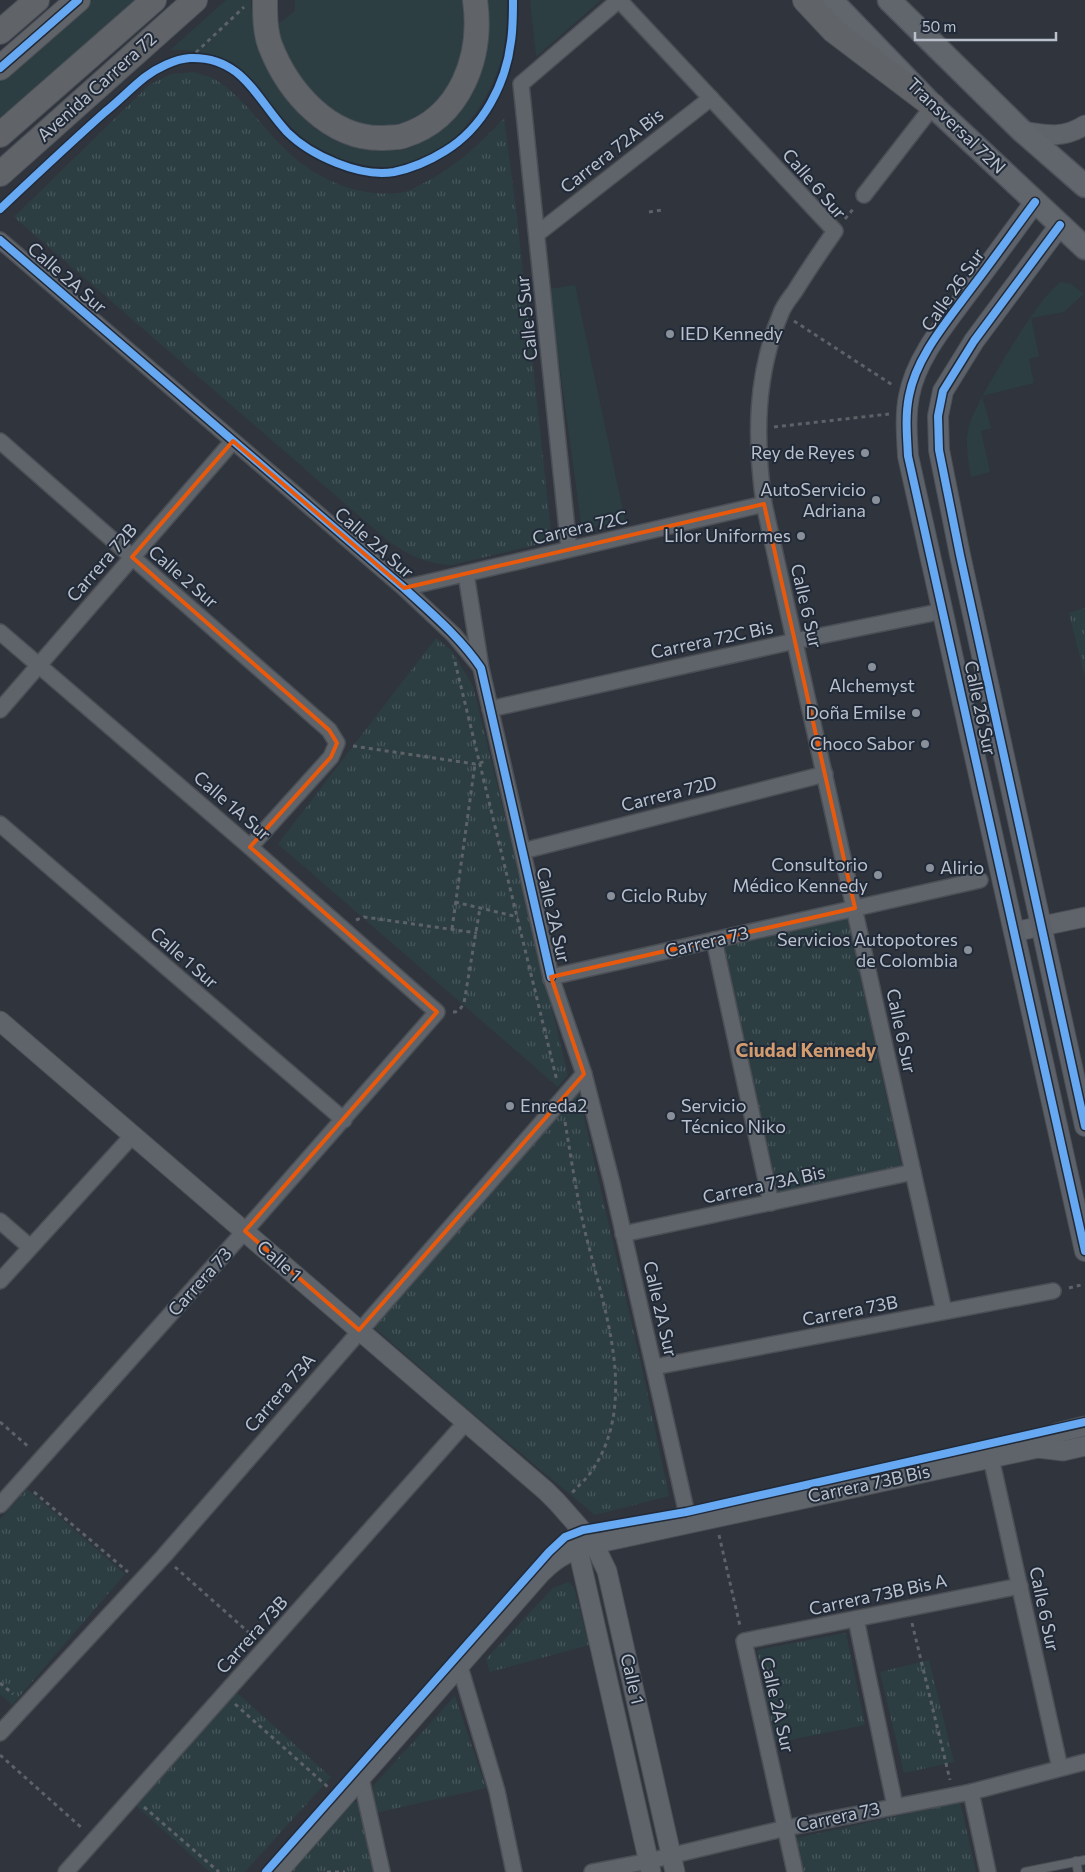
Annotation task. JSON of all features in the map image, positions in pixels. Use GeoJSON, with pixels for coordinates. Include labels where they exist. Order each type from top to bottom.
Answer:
{"type":"FeatureCollection","features":[{"type":"Feature","properties":{"kind":"highway"},"geometry":{"type":"LineString","coordinates":[[0,32],[37,0]]}},
{"type":"Feature","properties":{"kind":"highway"},"geometry":{"type":"LineString","coordinates":[[0,68],[78,0]]}},
{"type":"Feature","properties":{"kind":"highway","name":"Avenida Carrera 72"},"geometry":{"type":"LineString","coordinates":[[0,135],[154,0]]}},
{"type":"Feature","properties":{"kind":"highway","name":"Avenida Carrera 72"},"geometry":{"type":"LineString","coordinates":[[0,174],[195,0]]}},
{"type":"Feature","properties":{"kind":"highway"},"geometry":{"type":"LineString","coordinates":[[265,0],[265,17],[269,43],[278,64],[290,84],[306,103],[329,122],[350,133],[375,138],[402,137],[426,126],[447,110],[462,85],[474,50],[476,32],[475,0]]}},
{"type":"Feature","properties":{"kind":"highway"},"geometry":{"type":"LineString","coordinates":[[805,0],[834,31],[933,106]]}},
{"type":"Feature","properties":{"kind":"highway"},"geometry":{"type":"LineString","coordinates":[[34,143],[74,71]]}},
{"type":"Feature","properties":{"kind":"main road","name":"Transversal 72N"},"geometry":{"type":"LineString","coordinates":[[831,0],[933,106],[1085,248]]}},
{"type":"Feature","properties":{"kind":"main road"},"geometry":{"type":"LineString","coordinates":[[888,0],[1022,131],[1085,186]]}},
{"type":"Feature","properties":{"kind":"main road","name":"Calle 26 Sur"},"geometry":{"type":"LineString","coordinates":[[1035,202],[944,326],[915,374],[908,404],[906,424],[908,456],[1085,1251]]}},
{"type":"Feature","properties":{"kind":"main road","name":"Calle 26 Sur"},"geometry":{"type":"LineString","coordinates":[[1060,225],[974,341],[944,390],[938,416],[938,450],[1085,1126]]}},
{"type":"Feature","properties":{"kind":"main road"},"geometry":{"type":"LineString","coordinates":[[908,456],[938,450]]}},
{"type":"Feature","properties":{"kind":"street","name":"Calle 5 Sur"},"geometry":{"type":"LineString","coordinates":[[569,549],[522,84],[619,0]]}},
{"type":"Feature","properties":{"kind":"street","name":"Calle 6 Sur"},"geometry":{"type":"LineString","coordinates":[[619,0],[835,231],[781,312],[762,380],[757,429],[759,466],[764,504],[944,1311]]}},
{"type":"Feature","properties":{"kind":"street","name":"Carrera 72A Bis"},"geometry":{"type":"LineString","coordinates":[[537,234],[711,98]]}},
{"type":"Feature","properties":{"kind":"street"},"geometry":{"type":"LineString","coordinates":[[864,195],[933,106]]}},
{"type":"Feature","properties":{"kind":"street"},"geometry":{"type":"LineString","coordinates":[[1022,131],[1052,135],[1074,133],[1085,125]]}},
{"type":"Feature","properties":{"kind":"street","name":"Calle 2A Sur"},"geometry":{"type":"LineString","coordinates":[[0,240],[404,588],[454,635],[471,653],[481,668]]}},
{"type":"Feature","properties":{"kind":"street","name":"Calle 2 Sur"},"geometry":{"type":"LineString","coordinates":[[0,441],[329,730],[337,744]]}},
{"type":"Feature","properties":{"kind":"street","name":"Carrera 72B"},"geometry":{"type":"LineString","coordinates":[[0,710],[233,441]]}},
{"type":"Feature","properties":{"kind":"street","name":"Carrera 72C"},"geometry":{"type":"LineString","coordinates":[[404,588],[764,504]]}},
{"type":"Feature","properties":{"kind":"street","name":"Calle 2A Sur"},"geometry":{"type":"LineString","coordinates":[[466,574],[481,668],[551,977],[584,1074],[623,1234],[689,1523]]}},
{"type":"Feature","properties":{"kind":"street","name":"Carrera 72C Bis"},"geometry":{"type":"LineString","coordinates":[[490,709],[795,641],[943,611]]}},
{"type":"Feature","properties":{"kind":"street","name":"Calle 1A Sur"},"geometry":{"type":"LineString","coordinates":[[0,632],[250,847],[437,1012]]}},
{"type":"Feature","properties":{"kind":"street"},"geometry":{"type":"LineString","coordinates":[[250,847],[331,757],[337,744]]}},
{"type":"Feature","properties":{"kind":"street","name":"Carrera 72D"},"geometry":{"type":"LineString","coordinates":[[523,851],[825,774]]}},
{"type":"Feature","properties":{"kind":"street","name":"Calle 1 Sur"},"geometry":{"type":"LineString","coordinates":[[0,824],[344,1120]]}},
{"type":"Feature","properties":{"kind":"street","name":"Carrera 73"},"geometry":{"type":"LineString","coordinates":[[551,977],[980,880]]}},
{"type":"Feature","properties":{"kind":"street"},"geometry":{"type":"LineString","coordinates":[[1014,932],[1085,917]]}},
{"type":"Feature","properties":{"kind":"street"},"geometry":{"type":"LineString","coordinates":[[714,940],[772,1203]]}},
{"type":"Feature","properties":{"kind":"street","name":"Carrera 73"},"geometry":{"type":"LineString","coordinates":[[0,1505],[245,1232],[437,1012]]}},
{"type":"Feature","properties":{"kind":"street","name":"Calle 1"},"geometry":{"type":"LineString","coordinates":[[0,1021],[466,1422],[562,1500],[586,1546],[607,1571],[674,1864]]}},
{"type":"Feature","properties":{"kind":"street","name":"Carrera 73A"},"geometry":{"type":"LineString","coordinates":[[0,1733],[163,1557],[584,1074]]}},
{"type":"Feature","properties":{"kind":"street"},"geometry":{"type":"LineString","coordinates":[[0,1282],[133,1135]]}},
{"type":"Feature","properties":{"kind":"street","name":"Carrera 73A Bis"},"geometry":{"type":"LineString","coordinates":[[623,1234],[913,1172]]}},
{"type":"Feature","properties":{"kind":"street"},"geometry":{"type":"LineString","coordinates":[[0,1220],[30,1247]]}},
{"type":"Feature","properties":{"kind":"street","name":"Carrera 73B"},"geometry":{"type":"LineString","coordinates":[[654,1367],[1053,1291]]}},
{"type":"Feature","properties":{"kind":"street","name":"Carrera 73B"},"geometry":{"type":"LineString","coordinates":[[66,1872],[466,1422]]}},
{"type":"Feature","properties":{"kind":"street","name":"Carrera 73B Bis"},"geometry":{"type":"LineString","coordinates":[[1038,1448],[1057,1434],[1085,1426]]}},
{"type":"Feature","properties":{"kind":"street","name":"Carrera 73B Bis"},"geometry":{"type":"LineString","coordinates":[[278,1872],[541,1573],[558,1557],[586,1546],[1038,1448],[1063,1451],[1085,1446]]}},
{"type":"Feature","properties":{"kind":"street","name":"Calle 6 Sur"},"geometry":{"type":"LineString","coordinates":[[992,1458],[1060,1768]]}},
{"type":"Feature","properties":{"kind":"street","name":"Calle 1"},"geometry":{"type":"LineString","coordinates":[[586,1546],[650,1867]]}},
{"type":"Feature","properties":{"kind":"street","name":"Carrera 73B Bis A"},"geometry":{"type":"LineString","coordinates":[[744,1641],[1020,1586]]}},
{"type":"Feature","properties":{"kind":"street"},"geometry":{"type":"LineString","coordinates":[[856,1619],[894,1806]]}},
{"type":"Feature","properties":{"kind":"street","name":"Calle 2A Sur"},"geometry":{"type":"LineString","coordinates":[[744,1641],[795,1872]]}},
{"type":"Feature","properties":{"kind":"street"},"geometry":{"type":"LineString","coordinates":[[460,1667],[497,1791],[514,1872]]}},
{"type":"Feature","properties":{"kind":"street","name":"Carrera 73"},"geometry":{"type":"LineString","coordinates":[[592,1872],[674,1864],[786,1828],[971,1792],[1085,1762]]}},
{"type":"Feature","properties":{"kind":"street"},"geometry":{"type":"LineString","coordinates":[[361,1778],[382,1872]]}},
{"type":"Feature","properties":{"kind":"street"},"geometry":{"type":"LineString","coordinates":[[971,1792],[988,1872]]}},
{"type":"Feature","properties":{"kind":"lane"},"geometry":{"type":"LineString","coordinates":[[1027,1872],[1085,1860]]}},
{"type":"Feature","properties":{"kind":"lane"},"geometry":{"type":"LineString","coordinates":[[1076,1861],[1078,1872]]}},
{"type":"Feature","properties":{"kind":"path"},"geometry":{"type":"LineString","coordinates":[[187,59],[251,1]]}},
{"type":"Feature","properties":{"kind":"path"},"geometry":{"type":"LineString","coordinates":[[503,74],[508,58]]}},
{"type":"Feature","properties":{"kind":"path"},"geometry":{"type":"LineString","coordinates":[[187,59],[199,59]]}},
{"type":"Feature","properties":{"kind":"path"},"geometry":{"type":"LineString","coordinates":[[835,231],[864,195]]}},
{"type":"Feature","properties":{"kind":"path"},"geometry":{"type":"LineString","coordinates":[[649,212],[662,210]]}},
{"type":"Feature","properties":{"kind":"path"},"geometry":{"type":"LineString","coordinates":[[781,312],[908,404]]}},
{"type":"Feature","properties":{"kind":"path"},"geometry":{"type":"LineString","coordinates":[[757,429],[908,404]]}},
{"type":"Feature","properties":{"kind":"path"},"geometry":{"type":"LineString","coordinates":[[454,661],[477,764],[517,916],[562,1100],[584,1225],[616,1363],[615,1413],[606,1444],[588,1476],[562,1500]]}},
{"type":"Feature","properties":{"kind":"path"},"geometry":{"type":"LineString","coordinates":[[337,744],[477,764],[501,756]]}},
{"type":"Feature","properties":{"kind":"path"},"geometry":{"type":"LineString","coordinates":[[452,928],[477,764]]}},
{"type":"Feature","properties":{"kind":"path"},"geometry":{"type":"LineString","coordinates":[[455,902],[539,920]]}},
{"type":"Feature","properties":{"kind":"path"},"geometry":{"type":"LineString","coordinates":[[437,1012],[457,1012],[464,1003],[480,908]]}},
{"type":"Feature","properties":{"kind":"path"},"geometry":{"type":"LineString","coordinates":[[345,930],[352,922],[364,917],[452,928],[476,933]]}},
{"type":"Feature","properties":{"kind":"path"},"geometry":{"type":"LineString","coordinates":[[0,1422],[35,1452]]}},
{"type":"Feature","properties":{"kind":"path"},"geometry":{"type":"LineString","coordinates":[[21,1481],[134,1578]]}},
{"type":"Feature","properties":{"kind":"path"},"geometry":{"type":"LineString","coordinates":[[163,1557],[267,1648]]}},
{"type":"Feature","properties":{"kind":"path"},"geometry":{"type":"LineString","coordinates":[[909,1608],[954,1795]]}},
{"type":"Feature","properties":{"kind":"path"},"geometry":{"type":"LineString","coordinates":[[224,1694],[342,1800]]}},
{"type":"Feature","properties":{"kind":"path"},"geometry":{"type":"LineString","coordinates":[[0,1755],[95,1840]]}},
{"type":"Feature","properties":{"kind":"path"},"geometry":{"type":"LineString","coordinates":[[133,1796],[219,1872]]}},
{"type":"Feature","properties":{"kind":"path"},"geometry":{"type":"LineString","coordinates":[[327,1872],[345,1872]]}},
{"type":"Feature","properties":{"kind":"highlighted area"},"geometry":{"type":"Polygon","coordinates":[[[233,441],[404,588],[764,504],[855,908],[551,977],[584,1074],[359,1330],[245,1231],[437,1012],[250,847],[331,757],[337,743],[329,730],[132,557],[233,441]]]}},
{"type":"Feature","properties":{"kind":"green space"},"geometry":{"type":"Polygon","coordinates":[[[93,0],[141,0],[0,123],[0,82],[93,0]]]}},
{"type":"Feature","properties":{"kind":"green space"},"geometry":{"type":"Polygon","coordinates":[[[226,0],[251,0],[257,41],[264,61],[285,97],[299,113],[314,127],[332,139],[342,144],[359,148],[402,150],[410,148],[444,125],[462,108],[475,87],[480,70],[482,0],[507,0],[503,51],[494,80],[483,102],[469,123],[452,140],[436,152],[406,165],[383,167],[357,164],[332,156],[307,142],[287,123],[239,68],[226,59],[194,51],[170,50],[226,0]]]}},
{"type":"Feature","properties":{"kind":"green space"},"geometry":{"type":"Polygon","coordinates":[[[295,0],[464,0],[464,56],[451,88],[436,108],[393,129],[362,126],[341,119],[296,79],[274,27],[295,11],[295,0]]]}},
{"type":"Feature","properties":{"kind":"green space"},"geometry":{"type":"Polygon","coordinates":[[[530,0],[601,0],[536,57],[530,0]]]}},
{"type":"Feature","properties":{"kind":"green space"},"geometry":{"type":"Polygon","coordinates":[[[194,72],[214,79],[226,87],[289,153],[314,172],[342,186],[372,193],[404,192],[430,180],[454,165],[485,138],[504,118],[517,217],[552,541],[452,565],[425,561],[402,550],[387,540],[14,217],[149,85],[171,74],[194,72]]]}},
{"type":"Feature","properties":{"kind":"green space"},"geometry":{"type":"Polygon","coordinates":[[[1062,282],[1071,284],[1084,294],[1064,312],[1031,318],[1039,356],[1029,359],[1034,383],[983,396],[1027,323],[1053,289],[1062,282]]]}},
{"type":"Feature","properties":{"kind":"green space"},"geometry":{"type":"Polygon","coordinates":[[[575,285],[625,520],[582,530],[549,289],[575,285]]]}},
{"type":"Feature","properties":{"kind":"green space"},"geometry":{"type":"Polygon","coordinates":[[[982,397],[991,428],[981,431],[990,472],[971,477],[967,436],[970,423],[982,397]]]}},
{"type":"Feature","properties":{"kind":"green space"},"geometry":{"type":"Polygon","coordinates":[[[1085,608],[1085,677],[1069,613],[1085,608]]]}},
{"type":"Feature","properties":{"kind":"green space"},"geometry":{"type":"Polygon","coordinates":[[[436,638],[452,651],[473,686],[568,1075],[558,1087],[278,844],[436,638]]]}},
{"type":"Feature","properties":{"kind":"green space"},"geometry":{"type":"Polygon","coordinates":[[[847,917],[902,1168],[779,1195],[723,944],[847,917]]]}},
{"type":"Feature","properties":{"kind":"green space"},"geometry":{"type":"Polygon","coordinates":[[[578,1091],[644,1377],[669,1496],[595,1515],[457,1400],[373,1326],[481,1206],[578,1091]]]}},
{"type":"Feature","properties":{"kind":"green space"},"geometry":{"type":"Polygon","coordinates":[[[27,1489],[125,1574],[12,1705],[0,1694],[0,1519],[27,1489]]]}},
{"type":"Feature","properties":{"kind":"green space"},"geometry":{"type":"Polygon","coordinates":[[[568,1582],[574,1587],[589,1645],[490,1672],[486,1659],[553,1588],[568,1582]]]}},
{"type":"Feature","properties":{"kind":"green space"},"geometry":{"type":"Polygon","coordinates":[[[846,1633],[865,1725],[775,1743],[757,1650],[846,1633]]]}},
{"type":"Feature","properties":{"kind":"green space"},"geometry":{"type":"Polygon","coordinates":[[[929,1660],[954,1762],[904,1773],[880,1672],[929,1660]]]}},
{"type":"Feature","properties":{"kind":"green space"},"geometry":{"type":"Polygon","coordinates":[[[235,1691],[331,1777],[245,1872],[210,1872],[134,1804],[235,1691]]]}},
{"type":"Feature","properties":{"kind":"green space"},"geometry":{"type":"Polygon","coordinates":[[[455,1696],[486,1788],[375,1813],[373,1786],[455,1696]]]}},
{"type":"Feature","properties":{"kind":"green space"},"geometry":{"type":"Polygon","coordinates":[[[351,1802],[360,1802],[378,1872],[290,1872],[351,1802]]]}},
{"type":"Feature","properties":{"kind":"green space"},"geometry":{"type":"Polygon","coordinates":[[[960,1802],[976,1872],[804,1872],[797,1838],[960,1802]]]}},
{"type":"Feature","properties":{"kind":"cycle path"},"geometry":{"type":"LineString","coordinates":[[0,68],[78,0]]}},
{"type":"Feature","properties":{"kind":"cycle path"},"geometry":{"type":"LineString","coordinates":[[0,209],[145,77],[166,64],[190,58],[208,59],[223,64],[236,72],[247,82],[287,132],[309,149],[336,163],[366,172],[381,173],[394,172],[421,164],[439,155],[459,141],[471,130],[490,104],[498,89],[508,57],[512,31],[513,0]]}},
{"type":"Feature","properties":{"kind":"cycle path"},"geometry":{"type":"LineString","coordinates":[[1035,202],[941,329],[918,368],[909,396],[907,441],[908,456],[1085,1251]]}},
{"type":"Feature","properties":{"kind":"cycle path"},"geometry":{"type":"LineString","coordinates":[[1060,225],[974,341],[943,391],[938,416],[939,450],[960,555],[1085,1126]]}},
{"type":"Feature","properties":{"kind":"cycle path"},"geometry":{"type":"LineString","coordinates":[[0,240],[404,588],[445,626],[473,657],[481,668],[551,977]]}},
{"type":"Feature","properties":{"kind":"cycle path"},"geometry":{"type":"LineString","coordinates":[[266,1872],[549,1552],[565,1537],[583,1530],[686,1512],[1085,1422]]}},
{"type":"Feature","properties":{"kind":"place","name":"IED Kennedy"},"geometry":{"type":"Point","coordinates":[670,334]}},
{"type":"Feature","properties":{"kind":"place","name":"Rey de Reyes"},"geometry":{"type":"Point","coordinates":[865,453]}},
{"type":"Feature","properties":{"kind":"place","name":"AutoServicio Adriana"},"geometry":{"type":"Point","coordinates":[876,500]}},
{"type":"Feature","properties":{"kind":"place","name":"Lilor Uniformes"},"geometry":{"type":"Point","coordinates":[801,536]}},
{"type":"Feature","properties":{"kind":"place","name":"Alchemyst"},"geometry":{"type":"Point","coordinates":[872,667]}},
{"type":"Feature","properties":{"kind":"place","name":"Doña Emilse"},"geometry":{"type":"Point","coordinates":[916,713]}},
{"type":"Feature","properties":{"kind":"place","name":"Choco Sabor"},"geometry":{"type":"Point","coordinates":[925,744]}},
{"type":"Feature","properties":{"kind":"place","name":"Alirio"},"geometry":{"type":"Point","coordinates":[930,868]}},
{"type":"Feature","properties":{"kind":"place","name":"Consultorio Médico Kennedy"},"geometry":{"type":"Point","coordinates":[878,875]}},
{"type":"Feature","properties":{"kind":"place","name":"Ciclo Ruby"},"geometry":{"type":"Point","coordinates":[611,896]}},
{"type":"Feature","properties":{"kind":"place","name":"Servicios Autopotores de Colombia"},"geometry":{"type":"Point","coordinates":[968,950]}},
{"type":"Feature","properties":{"kind":"place","name":"Enreda2"},"geometry":{"type":"Point","coordinates":[510,1106]}},
{"type":"Feature","properties":{"kind":"place","name":"Servicio Técnico Niko"},"geometry":{"type":"Point","coordinates":[671,1116]}},
{"type":"Feature","properties":{"kind":"district","name":"Ciudad Kennedy"},"geometry":{"type":"Point","coordinates":[806,1050]}}]}
